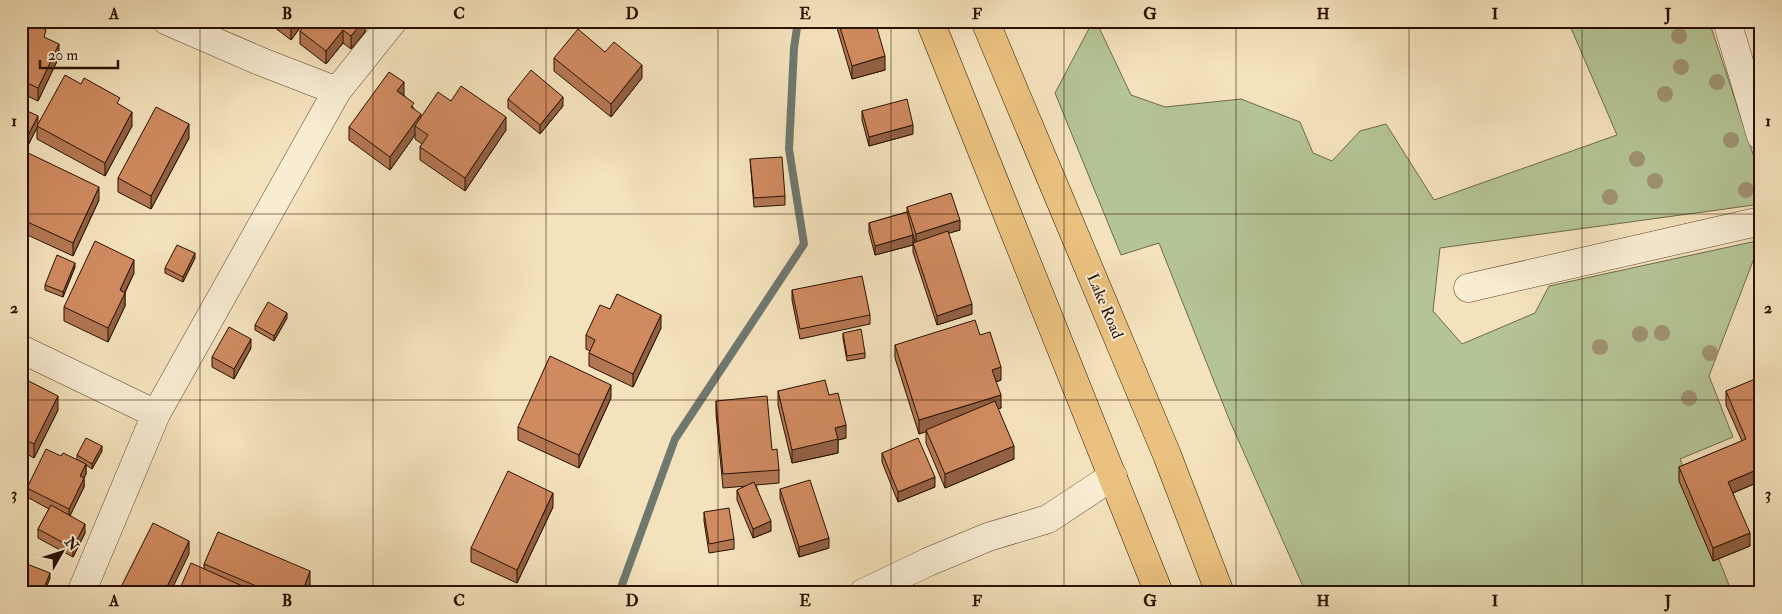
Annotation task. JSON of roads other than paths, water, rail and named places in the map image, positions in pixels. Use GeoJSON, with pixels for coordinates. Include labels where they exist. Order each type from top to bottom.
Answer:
{"type":"FeatureCollection","features":[{"type":"Feature","properties":{"kind":"main road"},"geometry":{"type":"LineString","coordinates":[[930,21],[1159,593]]}},
{"type":"Feature","properties":{"kind":"main road","name":"Lake Road"},"geometry":{"type":"LineString","coordinates":[[985,21],[1167,455],[1220,593]]}},
{"type":"Feature","properties":{"kind":"street"},"geometry":{"type":"LineString","coordinates":[[167,21],[262,62],[337,91]]}},
{"type":"Feature","properties":{"kind":"street"},"geometry":{"type":"LineString","coordinates":[[81,593],[156,414],[337,91],[393,21]]}},
{"type":"Feature","properties":{"kind":"street"},"geometry":{"type":"LineString","coordinates":[[1727,21],[1755,93],[1761,136]]}},
{"type":"Feature","properties":{"kind":"street"},"geometry":{"type":"LineString","coordinates":[[1468,288],[1761,221]]}},
{"type":"Feature","properties":{"kind":"street"},"geometry":{"type":"LineString","coordinates":[[21,349],[156,414]]}},
{"type":"Feature","properties":{"kind":"street"},"geometry":{"type":"LineString","coordinates":[[863,593],[928,562],[988,537],[1048,519],[1113,476]]}},
{"type":"Feature","properties":{"kind":"waterway"},"geometry":{"type":"LineString","coordinates":[[619,593],[675,439],[804,244],[789,149],[794,48],[798,21]]}}]}
